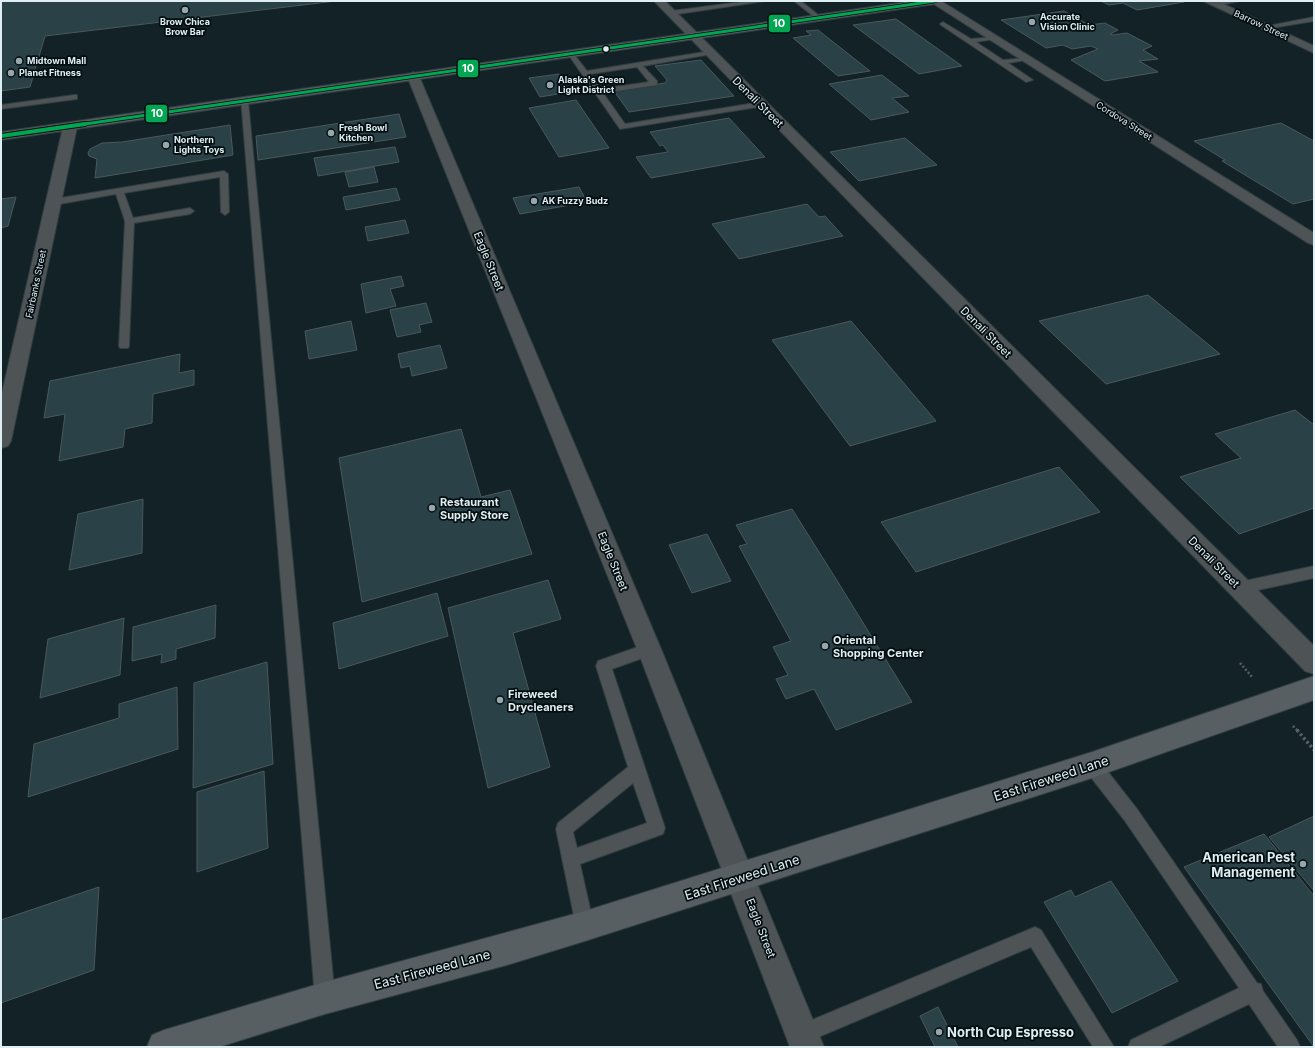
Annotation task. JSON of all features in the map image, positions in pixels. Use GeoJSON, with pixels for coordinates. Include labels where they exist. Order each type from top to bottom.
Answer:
{"type":"FeatureCollection","features":[{"type":"Feature","properties":{"kind":"main road"},"geometry":{"type":"LineString","coordinates":[[1,136],[934,1]]}},
{"type":"Feature","properties":{"kind":"main road","name":"East Fireweed Lane"},"geometry":{"type":"LineString","coordinates":[[164,1047],[325,998],[585,926],[1092,765],[1314,688]]}},
{"type":"Feature","properties":{"kind":"street","name":"Cordova Street"},"geometry":{"type":"LineString","coordinates":[[934,1],[1314,240]]}},
{"type":"Feature","properties":{"kind":"street","name":"Barrow Street"},"geometry":{"type":"LineString","coordinates":[[1212,3],[1314,50]]}},
{"type":"Feature","properties":{"kind":"street","name":"Denali Street"},"geometry":{"type":"LineString","coordinates":[[665,7],[1314,663]]}},
{"type":"Feature","properties":{"kind":"street","name":"Eagle Street"},"geometry":{"type":"LineString","coordinates":[[413,76],[650,649],[805,1041]]}},
{"type":"Feature","properties":{"kind":"street","name":"Fairbanks Street"},"geometry":{"type":"LineString","coordinates":[[1,441],[70,127]]}},
{"type":"Feature","properties":{"kind":"street"},"geometry":{"type":"LineString","coordinates":[[1296,228],[1314,224]]}},
{"type":"Feature","properties":{"kind":"lane"},"geometry":{"type":"LineString","coordinates":[[715,1],[721,6]]}},
{"type":"Feature","properties":{"kind":"lane"},"geometry":{"type":"LineString","coordinates":[[665,7],[721,6],[762,1]]}},
{"type":"Feature","properties":{"kind":"lane"},"geometry":{"type":"LineString","coordinates":[[797,1],[819,18]]}},
{"type":"Feature","properties":{"kind":"lane"},"geometry":{"type":"LineString","coordinates":[[1212,3],[1237,1]]}},
{"type":"Feature","properties":{"kind":"lane"},"geometry":{"type":"LineString","coordinates":[[1265,27],[1314,19]]}},
{"type":"Feature","properties":{"kind":"lane"},"geometry":{"type":"LineString","coordinates":[[944,24],[1029,80]]}},
{"type":"Feature","properties":{"kind":"lane"},"geometry":{"type":"LineString","coordinates":[[970,41],[992,38]]}},
{"type":"Feature","properties":{"kind":"lane"},"geometry":{"type":"LineString","coordinates":[[586,73],[710,53]]}},
{"type":"Feature","properties":{"kind":"lane"},"geometry":{"type":"LineString","coordinates":[[570,54],[586,73],[622,127],[761,104]]}},
{"type":"Feature","properties":{"kind":"lane"},"geometry":{"type":"LineString","coordinates":[[1002,62],[1025,59]]}},
{"type":"Feature","properties":{"kind":"lane"},"geometry":{"type":"LineString","coordinates":[[598,92],[654,84],[638,64]]}},
{"type":"Feature","properties":{"kind":"lane"},"geometry":{"type":"LineString","coordinates":[[1,107],[74,97]]}},
{"type":"Feature","properties":{"kind":"lane"},"geometry":{"type":"LineString","coordinates":[[244,101],[325,998]]}},
{"type":"Feature","properties":{"kind":"lane"},"geometry":{"type":"LineString","coordinates":[[54,202],[224,174],[225,212]]}},
{"type":"Feature","properties":{"kind":"lane"},"geometry":{"type":"LineString","coordinates":[[119,191],[130,221],[124,346]]}},
{"type":"Feature","properties":{"kind":"lane"},"geometry":{"type":"LineString","coordinates":[[130,221],[190,211]]}},
{"type":"Feature","properties":{"kind":"lane"},"geometry":{"type":"LineString","coordinates":[[1240,588],[1314,572]]}},
{"type":"Feature","properties":{"kind":"lane"},"geometry":{"type":"LineString","coordinates":[[570,858],[657,828],[636,770],[603,666],[650,649]]}},
{"type":"Feature","properties":{"kind":"lane"},"geometry":{"type":"LineString","coordinates":[[1092,765],[1131,815],[1254,991],[1290,1047]]}},
{"type":"Feature","properties":{"kind":"lane"},"geometry":{"type":"LineString","coordinates":[[585,926],[564,830],[636,770]]}},
{"type":"Feature","properties":{"kind":"lane"},"geometry":{"type":"LineString","coordinates":[[805,1041],[1035,936],[1104,1047]]}},
{"type":"Feature","properties":{"kind":"lane"},"geometry":{"type":"LineString","coordinates":[[1138,1047],[1254,991]]}},
{"type":"Feature","properties":{"kind":"building","name":"Midtown Mall"},"geometry":{"type":"Polygon","coordinates":[[[1,1],[336,1],[45,36],[30,87],[1,91],[1,1]]]}},
{"type":"Feature","properties":{"kind":"building"},"geometry":{"type":"Polygon","coordinates":[[[1101,1],[1184,2],[1137,10],[1123,3],[1109,5],[1101,1]]]}},
{"type":"Feature","properties":{"kind":"building"},"geometry":{"type":"Polygon","coordinates":[[[1064,11],[1089,25],[1105,23],[1118,30],[1110,34],[1127,33],[1152,46],[1143,50],[1158,59],[1139,61],[1158,72],[1105,81],[1071,60],[1098,49],[1091,46],[1072,49],[1063,45],[1046,48],[1001,20],[1064,11]]]}},
{"type":"Feature","properties":{"kind":"building"},"geometry":{"type":"Polygon","coordinates":[[[896,19],[962,66],[919,74],[853,25],[896,19]]]}},
{"type":"Feature","properties":{"kind":"building"},"geometry":{"type":"Polygon","coordinates":[[[818,30],[870,71],[838,76],[793,38],[811,35],[806,31],[818,30]]]}},
{"type":"Feature","properties":{"kind":"building"},"geometry":{"type":"Polygon","coordinates":[[[701,60],[734,96],[629,112],[614,91],[665,83],[667,80],[655,66],[701,60]]]}},
{"type":"Feature","properties":{"kind":"building","name":"Alaska's Green Light District"},"geometry":{"type":"Polygon","coordinates":[[[559,74],[570,92],[540,97],[529,78],[559,74]]]}},
{"type":"Feature","properties":{"kind":"building"},"geometry":{"type":"Polygon","coordinates":[[[882,75],[909,96],[892,98],[909,112],[871,120],[829,84],[882,75]]]}},
{"type":"Feature","properties":{"kind":"building"},"geometry":{"type":"Polygon","coordinates":[[[576,100],[609,148],[559,157],[529,108],[576,100]]]}},
{"type":"Feature","properties":{"kind":"building"},"geometry":{"type":"Polygon","coordinates":[[[399,114],[406,137],[258,160],[256,136],[399,114]]]}},
{"type":"Feature","properties":{"kind":"building"},"geometry":{"type":"Polygon","coordinates":[[[729,118],[765,157],[651,178],[636,157],[668,152],[663,145],[660,146],[650,132],[729,118]]]}},
{"type":"Feature","properties":{"kind":"building"},"geometry":{"type":"Polygon","coordinates":[[[1281,123],[1314,141],[1314,199],[1293,204],[1222,161],[1225,160],[1194,141],[1281,123]]]}},
{"type":"Feature","properties":{"kind":"building"},"geometry":{"type":"Polygon","coordinates":[[[230,125],[233,155],[95,178],[97,159],[89,156],[88,153],[90,149],[102,143],[122,142],[230,125]]]}},
{"type":"Feature","properties":{"kind":"building"},"geometry":{"type":"Polygon","coordinates":[[[905,138],[937,165],[859,181],[830,152],[905,138]]]}},
{"type":"Feature","properties":{"kind":"building"},"geometry":{"type":"Polygon","coordinates":[[[395,147],[399,162],[318,176],[314,158],[395,147]]]}},
{"type":"Feature","properties":{"kind":"building"},"geometry":{"type":"Polygon","coordinates":[[[374,167],[378,182],[349,187],[345,172],[374,167]]]}},
{"type":"Feature","properties":{"kind":"building"},"geometry":{"type":"Polygon","coordinates":[[[579,187],[587,202],[520,214],[513,198],[579,187]]]}},
{"type":"Feature","properties":{"kind":"building"},"geometry":{"type":"Polygon","coordinates":[[[396,188],[400,200],[346,210],[343,197],[396,188]]]}},
{"type":"Feature","properties":{"kind":"building"},"geometry":{"type":"Polygon","coordinates":[[[16,197],[8,226],[1,228],[1,199],[16,197]]]}},
{"type":"Feature","properties":{"kind":"building"},"geometry":{"type":"Polygon","coordinates":[[[807,204],[819,217],[825,216],[843,236],[739,259],[712,224],[807,204]]]}},
{"type":"Feature","properties":{"kind":"building"},"geometry":{"type":"Polygon","coordinates":[[[405,220],[409,233],[368,241],[365,227],[405,220]]]}},
{"type":"Feature","properties":{"kind":"building"},"geometry":{"type":"Polygon","coordinates":[[[401,276],[404,286],[390,289],[396,306],[366,313],[361,284],[401,276]]]}},
{"type":"Feature","properties":{"kind":"building"},"geometry":{"type":"Polygon","coordinates":[[[1148,295],[1220,354],[1106,384],[1039,321],[1148,295]]]}},
{"type":"Feature","properties":{"kind":"building"},"geometry":{"type":"Polygon","coordinates":[[[426,303],[432,322],[419,325],[421,332],[397,337],[390,310],[426,303]]]}},
{"type":"Feature","properties":{"kind":"building"},"geometry":{"type":"Polygon","coordinates":[[[351,321],[357,350],[309,359],[305,331],[351,321]]]}},
{"type":"Feature","properties":{"kind":"building"},"geometry":{"type":"Polygon","coordinates":[[[851,321],[936,421],[850,446],[772,340],[851,321]]]}},
{"type":"Feature","properties":{"kind":"building"},"geometry":{"type":"Polygon","coordinates":[[[440,345],[447,368],[412,376],[410,366],[401,368],[398,354],[440,345]]]}},
{"type":"Feature","properties":{"kind":"building"},"geometry":{"type":"Polygon","coordinates":[[[180,354],[179,373],[194,370],[194,385],[153,394],[152,423],[125,429],[123,447],[59,461],[65,414],[44,418],[50,381],[180,354]]]}},
{"type":"Feature","properties":{"kind":"building"},"geometry":{"type":"Polygon","coordinates":[[[1295,410],[1314,425],[1314,508],[1239,534],[1180,477],[1241,458],[1215,434],[1295,410]]]}},
{"type":"Feature","properties":{"kind":"building","name":"Restaurant Supply Store"},"geometry":{"type":"Polygon","coordinates":[[[461,429],[481,497],[510,490],[532,554],[362,602],[339,458],[461,429]]]}},
{"type":"Feature","properties":{"kind":"building"},"geometry":{"type":"Polygon","coordinates":[[[1059,467],[1100,512],[916,572],[881,522],[1059,467]]]}},
{"type":"Feature","properties":{"kind":"building"},"geometry":{"type":"Polygon","coordinates":[[[143,499],[142,553],[69,570],[78,514],[143,499]]]}},
{"type":"Feature","properties":{"kind":"building"},"geometry":{"type":"Polygon","coordinates":[[[792,509],[912,702],[836,730],[814,689],[786,699],[776,679],[788,675],[773,647],[791,641],[739,546],[747,544],[736,525],[792,509]]]}},
{"type":"Feature","properties":{"kind":"building"},"geometry":{"type":"Polygon","coordinates":[[[707,534],[731,581],[692,593],[669,545],[707,534]]]}},
{"type":"Feature","properties":{"kind":"building","name":"Fireweed Drycleaners"},"geometry":{"type":"Polygon","coordinates":[[[548,580],[561,619],[513,633],[550,767],[488,788],[448,608],[548,580]]]}},
{"type":"Feature","properties":{"kind":"building"},"geometry":{"type":"Polygon","coordinates":[[[437,593],[448,636],[339,669],[333,623],[437,593]]]}},
{"type":"Feature","properties":{"kind":"building"},"geometry":{"type":"Polygon","coordinates":[[[216,605],[215,638],[176,649],[176,659],[161,663],[162,654],[132,661],[133,627],[216,605]]]}},
{"type":"Feature","properties":{"kind":"building"},"geometry":{"type":"Polygon","coordinates":[[[124,618],[120,675],[40,698],[48,639],[124,618]]]}},
{"type":"Feature","properties":{"kind":"building"},"geometry":{"type":"Polygon","coordinates":[[[267,662],[273,764],[193,788],[194,683],[267,662]]]}},
{"type":"Feature","properties":{"kind":"building"},"geometry":{"type":"Polygon","coordinates":[[[177,687],[178,749],[28,797],[34,744],[119,718],[119,704],[177,687]]]}},
{"type":"Feature","properties":{"kind":"building"},"geometry":{"type":"Polygon","coordinates":[[[264,771],[268,848],[197,872],[197,792],[264,771]]]}},
{"type":"Feature","properties":{"kind":"building","name":"American Pest Management"},"geometry":{"type":"Polygon","coordinates":[[[1314,816],[1314,891],[1269,837],[1314,816]]]}},
{"type":"Feature","properties":{"kind":"building"},"geometry":{"type":"Polygon","coordinates":[[[1264,834],[1314,896],[1314,1047],[1184,867],[1264,834]]]}},
{"type":"Feature","properties":{"kind":"building"},"geometry":{"type":"Polygon","coordinates":[[[1111,881],[1178,981],[1112,1013],[1044,902],[1071,890],[1075,897],[1111,881]]]}},
{"type":"Feature","properties":{"kind":"building"},"geometry":{"type":"Polygon","coordinates":[[[99,887],[94,970],[1,1003],[1,920],[99,887]]]}},
{"type":"Feature","properties":{"kind":"building","name":"North Cup Espresso"},"geometry":{"type":"Polygon","coordinates":[[[938,1007],[958,1047],[935,1047],[920,1016],[938,1007]]]}},
{"type":"Feature","properties":{"kind":"transit line","name":"10"},"geometry":{"type":"LineString","coordinates":[[1,136],[935,1]]}},
{"type":"Feature","properties":{"kind":"place","name":"Brow Chica Brow Bar"},"geometry":{"type":"Point","coordinates":[185,10]}},
{"type":"Feature","properties":{"kind":"place","name":"Accurate Vision Clinic"},"geometry":{"type":"Point","coordinates":[1032,22]}},
{"type":"Feature","properties":{"kind":"place","name":"Midtown Mall"},"geometry":{"type":"Point","coordinates":[19,61]}},
{"type":"Feature","properties":{"kind":"place","name":"Planet Fitness"},"geometry":{"type":"Point","coordinates":[11,73]}},
{"type":"Feature","properties":{"kind":"place","name":"Alaska's Green Light District"},"geometry":{"type":"Point","coordinates":[550,85]}},
{"type":"Feature","properties":{"kind":"place","name":"Fresh Bowl Kitchen"},"geometry":{"type":"Point","coordinates":[331,133]}},
{"type":"Feature","properties":{"kind":"place","name":"Northern Lights Toys"},"geometry":{"type":"Point","coordinates":[166,145]}},
{"type":"Feature","properties":{"kind":"place","name":"AK Fuzzy Budz"},"geometry":{"type":"Point","coordinates":[534,201]}},
{"type":"Feature","properties":{"kind":"place","name":"Restaurant Supply Store"},"geometry":{"type":"Point","coordinates":[432,508]}},
{"type":"Feature","properties":{"kind":"place","name":"Oriental Shopping Center"},"geometry":{"type":"Point","coordinates":[825,646]}},
{"type":"Feature","properties":{"kind":"place","name":"Fireweed Drycleaners"},"geometry":{"type":"Point","coordinates":[500,700]}},
{"type":"Feature","properties":{"kind":"place","name":"American Pest Management"},"geometry":{"type":"Point","coordinates":[1303,864]}},
{"type":"Feature","properties":{"kind":"place","name":"North Cup Espresso"},"geometry":{"type":"Point","coordinates":[939,1032]}}]}
